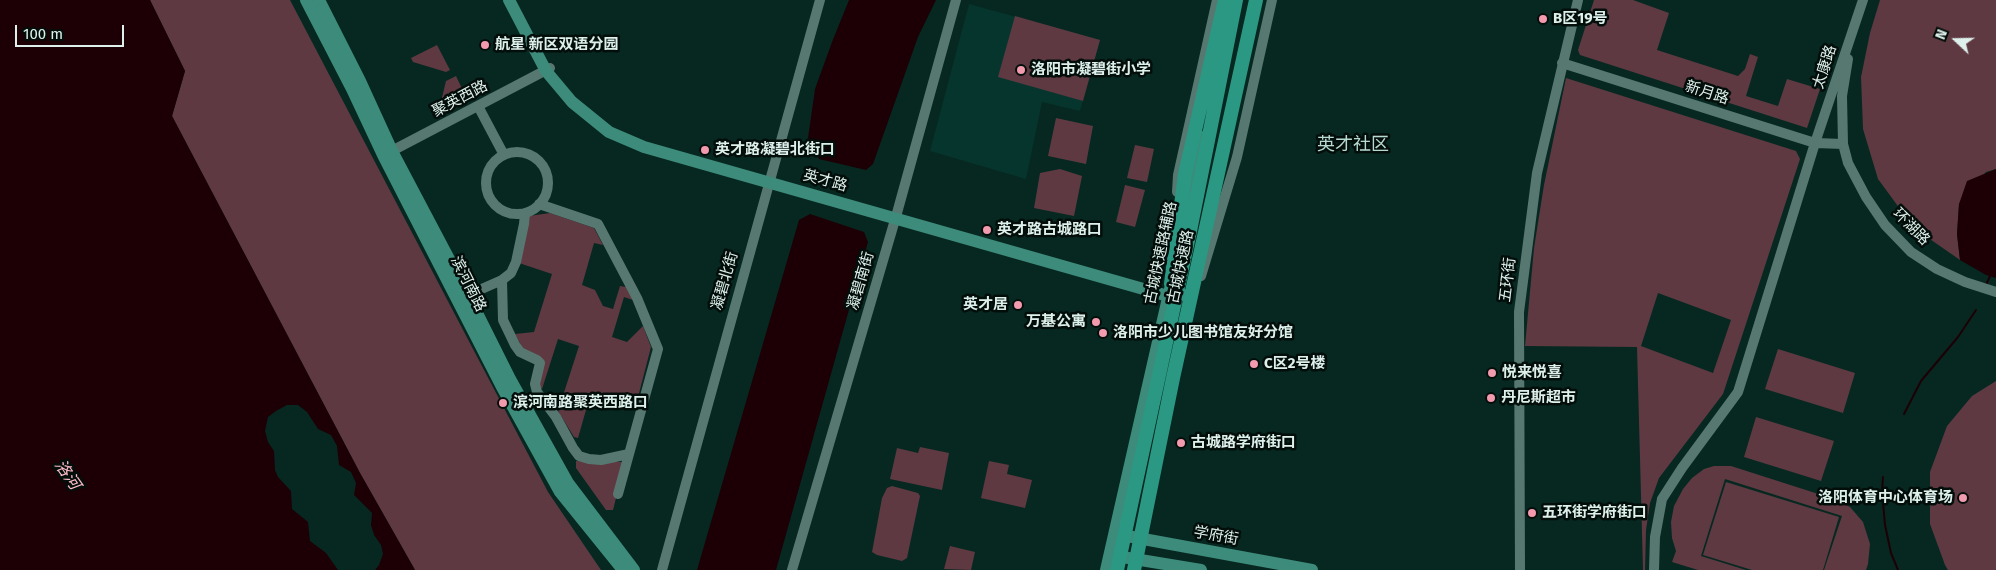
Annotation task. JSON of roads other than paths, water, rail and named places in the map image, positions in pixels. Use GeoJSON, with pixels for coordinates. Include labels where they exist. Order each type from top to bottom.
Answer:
{"type":"FeatureCollection","features":[{"type":"Feature","properties":{"kind":"highway"},"geometry":{"type":"LineString","coordinates":[[1169,292],[1186,174],[1225,0]]}},
{"type":"Feature","properties":{"kind":"highway","name":"古城快速路"},"geometry":{"type":"LineString","coordinates":[[1117,570],[1189,236],[1236,0]]}},
{"type":"Feature","properties":{"kind":"highway","name":"古城快速路"},"geometry":{"type":"LineString","coordinates":[[1138,566],[1173,378],[1256,0]]}},
{"type":"Feature","properties":{"kind":"highway"},"geometry":{"type":"LineString","coordinates":[[1198,288],[1231,156],[1262,0]]}},
{"type":"Feature","properties":{"kind":"main road","name":"滨河南路"},"geometry":{"type":"LineString","coordinates":[[306,0],[387,153],[468,294],[510,379],[568,483],[634,570]]}},
{"type":"Feature","properties":{"kind":"main road","name":"滨河南路"},"geometry":{"type":"LineString","coordinates":[[319,0],[360,81],[387,153],[502,387],[560,492],[623,570]]}},
{"type":"Feature","properties":{"kind":"main road","name":"英才路"},"geometry":{"type":"LineString","coordinates":[[509,0],[548,70],[578,101],[615,129],[649,143],[769,180],[1169,292],[1198,288]]}},
{"type":"Feature","properties":{"kind":"main road","name":"英才路"},"geometry":{"type":"LineString","coordinates":[[515,0],[548,70]]}},
{"type":"Feature","properties":{"kind":"main road","name":"古城快速路辅路"},"geometry":{"type":"LineString","coordinates":[[1106,570],[1169,292],[1231,0]]}},
{"type":"Feature","properties":{"kind":"main road"},"geometry":{"type":"LineString","coordinates":[[1138,566],[1146,540],[1198,288],[1262,0]]}},
{"type":"Feature","properties":{"kind":"main road","name":"学府街"},"geometry":{"type":"LineString","coordinates":[[1115,534],[1312,570]]}},
{"type":"Feature","properties":{"kind":"main road"},"geometry":{"type":"LineString","coordinates":[[1110,555],[1138,566],[1201,570]]}},
{"type":"Feature","properties":{"kind":"street","name":"凝碧北街"},"geometry":{"type":"LineString","coordinates":[[662,570],[820,0]]}},
{"type":"Feature","properties":{"kind":"street","name":"凝碧南街"},"geometry":{"type":"LineString","coordinates":[[792,570],[896,215],[956,0]]}},
{"type":"Feature","properties":{"kind":"street"},"geometry":{"type":"LineString","coordinates":[[1169,292],[1178,175],[1217,0]]}},
{"type":"Feature","properties":{"kind":"street"},"geometry":{"type":"LineString","coordinates":[[1198,288],[1237,158],[1272,0]]}},
{"type":"Feature","properties":{"kind":"street","name":"五环街"},"geometry":{"type":"LineString","coordinates":[[1520,570],[1519,312],[1537,174],[1578,0]]}},
{"type":"Feature","properties":{"kind":"street","name":"太康路"},"geometry":{"type":"LineString","coordinates":[[1654,570],[1655,537],[1662,499],[1682,468],[1738,392],[1815,144],[1863,0]]}},
{"type":"Feature","properties":{"kind":"street","name":"环湖路"},"geometry":{"type":"LineString","coordinates":[[1863,0],[1850,48],[1842,96],[1843,144],[1848,163],[1866,197],[1885,225],[1912,252],[1937,269],[1965,282],[1996,292]]}},
{"type":"Feature","properties":{"kind":"street","name":"新月路"},"geometry":{"type":"LineString","coordinates":[[1562,62],[1815,144],[1843,144]]}},
{"type":"Feature","properties":{"kind":"street","name":"聚英西路"},"geometry":{"type":"LineString","coordinates":[[387,153],[548,70]]}},
{"type":"Feature","properties":{"kind":"street"},"geometry":{"type":"LineString","coordinates":[[478,106],[504,154]]}},
{"type":"Feature","properties":{"kind":"street"},"geometry":{"type":"LineString","coordinates":[[526,153],[537,158],[544,167],[548,178],[548,190],[543,200],[525,213],[513,214],[502,211],[494,204],[488,194],[486,182],[488,171],[495,161],[504,154],[526,153]]}},
{"type":"Feature","properties":{"kind":"street"},"geometry":{"type":"LineString","coordinates":[[539,204],[598,224],[637,298],[658,349],[618,494]]}},
{"type":"Feature","properties":{"kind":"street"},"geometry":{"type":"LineString","coordinates":[[468,294],[502,280],[511,273],[516,262],[525,213]]}},
{"type":"Feature","properties":{"kind":"street"},"geometry":{"type":"LineString","coordinates":[[502,280],[504,320],[520,352],[538,360],[540,363],[535,384],[537,392],[556,417],[573,448],[579,456],[589,460],[601,460],[629,454]]}},
{"type":"Feature","properties":{"kind":"water","name":"洛河"},"geometry":{"type":"Polygon","coordinates":[[[0,0],[150,0],[185,71],[172,116],[360,473],[415,570],[375,570],[383,554],[381,545],[374,535],[371,525],[372,513],[354,495],[356,483],[351,472],[339,465],[337,446],[331,435],[318,429],[307,412],[298,405],[287,405],[268,417],[265,431],[268,442],[274,451],[275,470],[278,477],[291,491],[292,509],[308,522],[310,541],[326,553],[338,570],[0,570],[0,0]]]}},
{"type":"Feature","properties":{"kind":"water"},"geometry":{"type":"Polygon","coordinates":[[[849,0],[936,0],[918,37],[873,164],[866,170],[819,159],[808,138],[815,89],[849,0]]]}},
{"type":"Feature","properties":{"kind":"water"},"geometry":{"type":"Polygon","coordinates":[[[1996,169],[1996,278],[1986,275],[1960,260],[1957,234],[1959,204],[1967,181],[1996,169]]]}},
{"type":"Feature","properties":{"kind":"water"},"geometry":{"type":"Polygon","coordinates":[[[810,214],[864,232],[868,242],[776,570],[697,570],[799,220],[810,214]]]}},
{"type":"Feature","properties":{"kind":"waterway"},"geometry":{"type":"LineString","coordinates":[[1986,285],[1990,276]]}},
{"type":"Feature","properties":{"kind":"waterway"},"geometry":{"type":"LineString","coordinates":[[1904,414],[1921,381],[1958,337],[1976,310]]}},
{"type":"Feature","properties":{"kind":"waterway"},"geometry":{"type":"LineString","coordinates":[[1883,477],[1882,491],[1885,525],[1891,553],[1898,570]]}},
{"type":"Feature","properties":{"kind":"place","name":"B区19号"},"geometry":{"type":"Point","coordinates":[1543,19]}},
{"type":"Feature","properties":{"kind":"place","name":"航星 新区双语分园"},"geometry":{"type":"Point","coordinates":[485,45]}},
{"type":"Feature","properties":{"kind":"place","name":"洛阳市凝碧街小学"},"geometry":{"type":"Point","coordinates":[1021,70]}},
{"type":"Feature","properties":{"kind":"place","name":"英才路凝碧北街口"},"geometry":{"type":"Point","coordinates":[705,150]}},
{"type":"Feature","properties":{"kind":"place","name":"英才路古城路口"},"geometry":{"type":"Point","coordinates":[987,230]}},
{"type":"Feature","properties":{"kind":"place","name":"英才居"},"geometry":{"type":"Point","coordinates":[1018,305]}},
{"type":"Feature","properties":{"kind":"place","name":"万基公寓"},"geometry":{"type":"Point","coordinates":[1096,322]}},
{"type":"Feature","properties":{"kind":"place","name":"洛阳市少儿图书馆友好分馆"},"geometry":{"type":"Point","coordinates":[1103,333]}},
{"type":"Feature","properties":{"kind":"place","name":"C区2号楼"},"geometry":{"type":"Point","coordinates":[1254,364]}},
{"type":"Feature","properties":{"kind":"place","name":"悦来悦喜"},"geometry":{"type":"Point","coordinates":[1492,373]}},
{"type":"Feature","properties":{"kind":"place","name":"丹尼斯超市"},"geometry":{"type":"Point","coordinates":[1491,398]}},
{"type":"Feature","properties":{"kind":"place","name":"滨河南路聚英西路口"},"geometry":{"type":"Point","coordinates":[503,403]}},
{"type":"Feature","properties":{"kind":"place","name":"古城路学府街口"},"geometry":{"type":"Point","coordinates":[1181,443]}},
{"type":"Feature","properties":{"kind":"place","name":"洛阳体育中心体育场"},"geometry":{"type":"Point","coordinates":[1963,498]}},
{"type":"Feature","properties":{"kind":"place","name":"五环街学府街口"},"geometry":{"type":"Point","coordinates":[1532,513]}},
{"type":"Feature","properties":{"kind":"district","name":"英才社区"},"geometry":{"type":"Point","coordinates":[1353,145]}}]}
